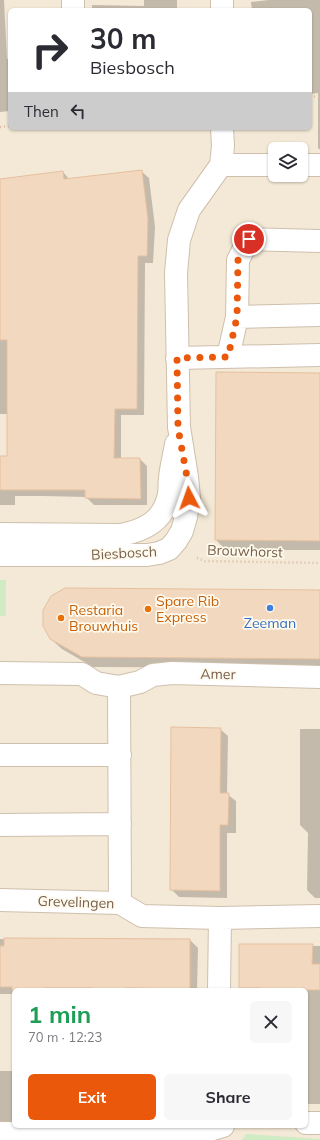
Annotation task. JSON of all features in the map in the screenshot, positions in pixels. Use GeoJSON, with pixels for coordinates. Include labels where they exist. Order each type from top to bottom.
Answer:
{"type":"FeatureCollection","features":[{"type":"Feature","properties":{"kind":"street","name":"Biesbosch"},"geometry":{"type":"LineString","coordinates":[[0,555],[147,554],[168,549],[176,541],[182,531],[189,498],[187,477],[178,428],[176,273],[179,240],[189,210],[221,165],[223,146],[222,130]]}},
{"type":"Feature","properties":{"kind":"street"},"geometry":{"type":"LineString","coordinates":[[221,165],[268,165]]}},
{"type":"Feature","properties":{"kind":"street"},"geometry":{"type":"LineString","coordinates":[[308,165],[320,165]]}},
{"type":"Feature","properties":{"kind":"street"},"geometry":{"type":"LineString","coordinates":[[228,357],[237,317],[238,260],[249,239],[320,241]]}},
{"type":"Feature","properties":{"kind":"street"},"geometry":{"type":"LineString","coordinates":[[237,317],[320,315]]}},
{"type":"Feature","properties":{"kind":"street"},"geometry":{"type":"LineString","coordinates":[[177,358],[320,355]]}},
{"type":"Feature","properties":{"kind":"street","name":"Biesbosch"},"geometry":{"type":"LineString","coordinates":[[0,534],[121,535],[146,527],[156,521],[164,511],[169,495],[170,478],[178,428]]}},
{"type":"Feature","properties":{"kind":"street","name":"Amer"},"geometry":{"type":"LineString","coordinates":[[0,673],[82,674],[96,683],[119,687],[140,682],[153,675],[172,673],[320,677]]}},
{"type":"Feature","properties":{"kind":"street"},"geometry":{"type":"LineString","coordinates":[[119,687],[120,902]]}},
{"type":"Feature","properties":{"kind":"street"},"geometry":{"type":"LineString","coordinates":[[0,755],[120,755]]}},
{"type":"Feature","properties":{"kind":"street"},"geometry":{"type":"LineString","coordinates":[[0,825],[120,824]]}},
{"type":"Feature","properties":{"kind":"street","name":"Grevelingen"},"geometry":{"type":"LineString","coordinates":[[0,900],[120,902],[142,916],[220,918],[320,916]]}},
{"type":"Feature","properties":{"kind":"street"},"geometry":{"type":"LineString","coordinates":[[219,988],[220,918]]}},
{"type":"Feature","properties":{"kind":"street"},"geometry":{"type":"LineString","coordinates":[[308,1123],[320,1123]]}},
{"type":"Feature","properties":{"kind":"street"},"geometry":{"type":"LineString","coordinates":[[0,1133],[189,1136],[214,1128]]}},
{"type":"Feature","properties":{"kind":"path","name":"Brouwhorst"},"geometry":{"type":"LineString","coordinates":[[176,541],[185,553],[205,561],[320,563]]}},
{"type":"Feature","properties":{"kind":"shaded area"},"geometry":{"type":"Polygon","coordinates":[[[0,0],[320,0],[320,1140],[0,1140],[0,0]]]}},
{"type":"Feature","properties":{"kind":"green space"},"geometry":{"type":"Polygon","coordinates":[[[0,580],[6,580],[6,616],[0,616],[0,580]]]}},
{"type":"Feature","properties":{"kind":"green space"},"geometry":{"type":"Polygon","coordinates":[[[246,1134],[320,1139],[320,1140],[242,1140],[246,1134]]]}},
{"type":"Feature","properties":{"kind":"building"},"geometry":{"type":"Polygon","coordinates":[[[142,170],[148,219],[147,256],[138,256],[137,409],[115,409],[114,458],[140,458],[141,499],[85,498],[85,490],[0,490],[0,456],[7,456],[7,340],[0,340],[0,179],[63,171],[64,179],[142,170]]]}},
{"type":"Feature","properties":{"kind":"building"},"geometry":{"type":"Polygon","coordinates":[[[216,372],[320,373],[320,541],[215,540],[216,372]]]}},
{"type":"Feature","properties":{"kind":"building"},"geometry":{"type":"Polygon","coordinates":[[[65,588],[320,590],[320,659],[82,657],[50,639],[43,626],[43,610],[51,596],[65,588]]]}},
{"type":"Feature","properties":{"kind":"building"},"geometry":{"type":"Polygon","coordinates":[[[171,727],[221,728],[220,793],[229,793],[228,825],[220,825],[220,891],[170,890],[171,727]]]}},
{"type":"Feature","properties":{"kind":"building"},"geometry":{"type":"Polygon","coordinates":[[[4,938],[190,939],[190,988],[0,987],[0,946],[4,946],[4,938]]]}},
{"type":"Feature","properties":{"kind":"building"},"geometry":{"type":"Polygon","coordinates":[[[239,944],[313,944],[312,964],[320,964],[320,990],[308,990],[308,988],[239,988],[239,944]]]}},
{"type":"Feature","properties":{"kind":"place","name":"Zeeman"},"geometry":{"type":"Point","coordinates":[270,608]}},
{"type":"Feature","properties":{"kind":"place","name":"Spare Rib Express"},"geometry":{"type":"Point","coordinates":[148,609]}},
{"type":"Feature","properties":{"kind":"place","name":"Restaria Brouwhuis"},"geometry":{"type":"Point","coordinates":[61,618]}},
{"type":"Feature","properties":{"kind":"route"},"geometry":{"type":"LineString","coordinates":[[189,498],[187,477],[178,428],[177,358],[228,357],[237,317],[238,260],[249,239]]}}]}
